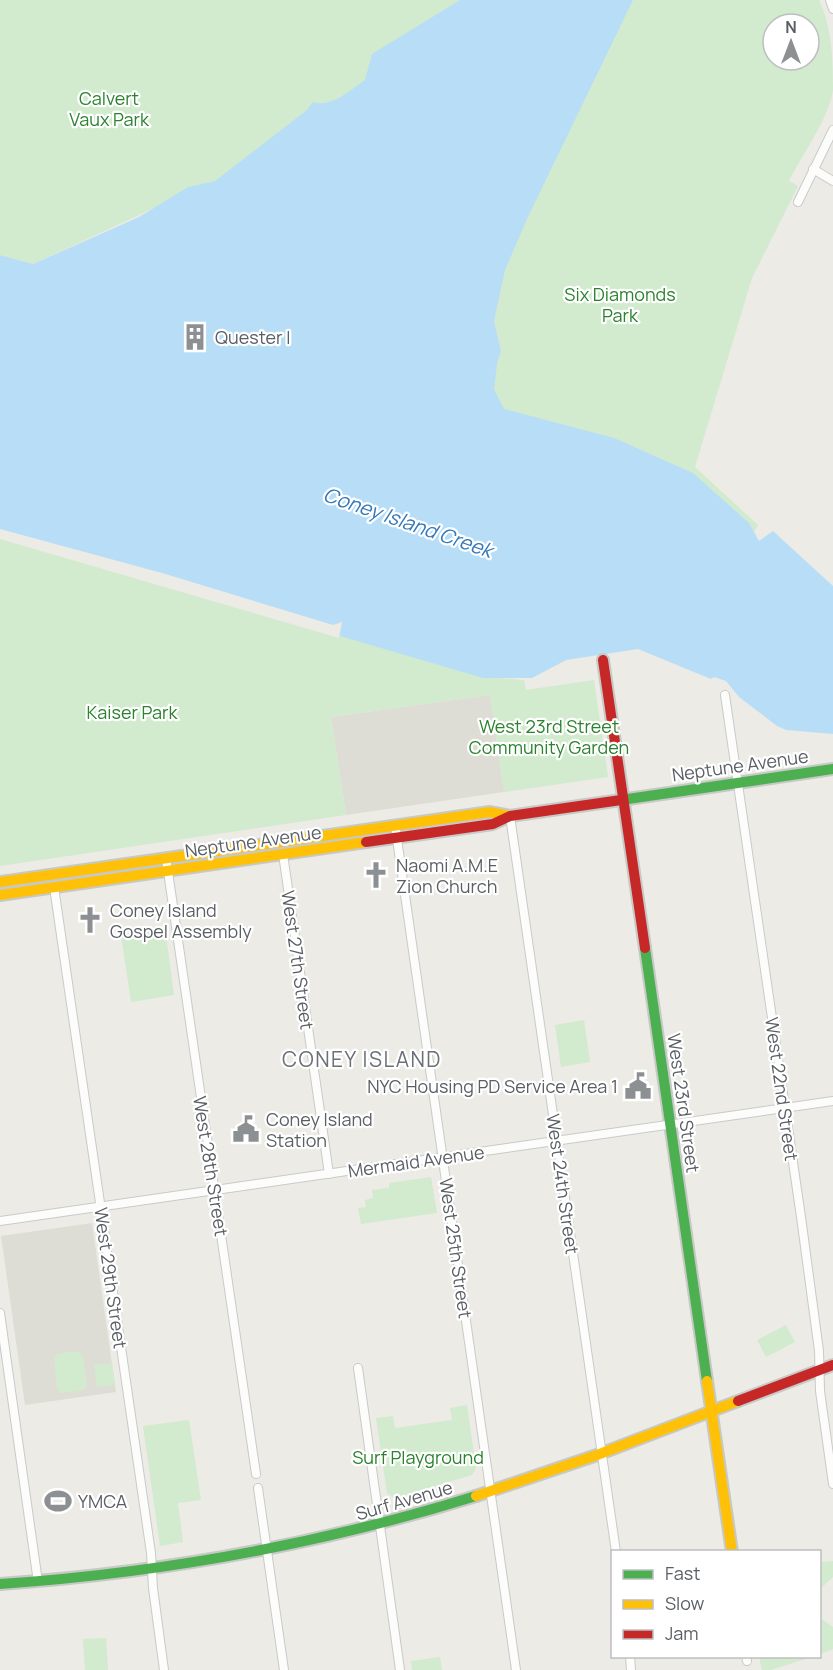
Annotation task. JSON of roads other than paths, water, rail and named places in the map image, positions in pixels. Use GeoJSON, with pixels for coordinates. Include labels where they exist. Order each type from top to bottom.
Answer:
{"type":"FeatureCollection","features":[{"type":"Feature","properties":{"kind":"main road","name":"West 23rd Street"},"geometry":{"type":"LineString","coordinates":[[603,660],[732,1550]]}},
{"type":"Feature","properties":{"kind":"main road","name":"Neptune Avenue"},"geometry":{"type":"LineString","coordinates":[[0,895],[493,824],[510,816],[833,769]]}},
{"type":"Feature","properties":{"kind":"main road","name":"Neptune Avenue"},"geometry":{"type":"LineString","coordinates":[[0,882],[490,812],[510,816]]}},
{"type":"Feature","properties":{"kind":"main road","name":"Surf Avenue"},"geometry":{"type":"LineString","coordinates":[[0,1584],[152,1570],[267,1551],[379,1525],[492,1492],[833,1365]]}},
{"type":"Feature","properties":{"kind":"street"},"geometry":{"type":"LineString","coordinates":[[798,202],[833,130]]}},
{"type":"Feature","properties":{"kind":"street"},"geometry":{"type":"LineString","coordinates":[[813,169],[833,181]]}},
{"type":"Feature","properties":{"kind":"street","name":"West 22nd Street"},"geometry":{"type":"LineString","coordinates":[[725,695],[801,1217],[833,1485]]}},
{"type":"Feature","properties":{"kind":"street","name":"West 24th Street"},"geometry":{"type":"LineString","coordinates":[[510,816],[616,1550]]}},
{"type":"Feature","properties":{"kind":"street","name":"West 25th Street"},"geometry":{"type":"LineString","coordinates":[[395,825],[516,1670]]}},
{"type":"Feature","properties":{"kind":"street","name":"West 27th Street"},"geometry":{"type":"LineString","coordinates":[[283,854],[329,1174]]}},
{"type":"Feature","properties":{"kind":"street","name":"West 28th Street"},"geometry":{"type":"LineString","coordinates":[[166,858],[256,1474]]}},
{"type":"Feature","properties":{"kind":"street","name":"West 29th Street"},"geometry":{"type":"LineString","coordinates":[[54,887],[151,1553],[164,1670]]}},
{"type":"Feature","properties":{"kind":"street","name":"Mermaid Avenue"},"geometry":{"type":"LineString","coordinates":[[0,1221],[833,1101]]}},
{"type":"Feature","properties":{"kind":"street"},"geometry":{"type":"LineString","coordinates":[[0,1313],[38,1582]]}},
{"type":"Feature","properties":{"kind":"street"},"geometry":{"type":"LineString","coordinates":[[358,1368],[400,1670]]}},
{"type":"Feature","properties":{"kind":"street"},"geometry":{"type":"LineString","coordinates":[[258,1488],[284,1670]]}},
{"type":"Feature","properties":{"kind":"water","name":"Coney Island Creek"},"geometry":{"type":"Polygon","coordinates":[[[460,0],[633,0],[527,219],[505,270],[494,321],[501,351],[494,389],[504,409],[614,438],[693,473],[749,523],[759,541],[773,531],[833,586],[833,734],[786,730],[777,726],[739,697],[726,681],[714,677],[711,679],[638,649],[566,660],[532,678],[483,678],[0,536],[0,255],[33,264],[139,217],[188,187],[215,181],[307,110],[313,102],[334,100],[365,80],[372,54],[460,0]]]}},
{"type":"Feature","properties":{"kind":"place","name":"Quester I"},"geometry":{"type":"Point","coordinates":[195,337]}},
{"type":"Feature","properties":{"kind":"place","name":"Naomi A.M.E Zion Church"},"geometry":{"type":"Point","coordinates":[376,875]}},
{"type":"Feature","properties":{"kind":"place","name":"Coney Island Gospel Assembly"},"geometry":{"type":"Point","coordinates":[90,920]}},
{"type":"Feature","properties":{"kind":"place","name":"NYC Housing PD Service Area 1"},"geometry":{"type":"Point","coordinates":[638,1086]}},
{"type":"Feature","properties":{"kind":"place","name":"Coney Island Station"},"geometry":{"type":"Point","coordinates":[246,1129]}},
{"type":"Feature","properties":{"kind":"place","name":"YMCA"},"geometry":{"type":"Point","coordinates":[58,1501]}},
{"type":"Feature","properties":{"kind":"district","name":"CONEY ISLAND"},"geometry":{"type":"Point","coordinates":[362,1059]}},
{"type":"Feature","properties":{"kind":"park label","name":"Calvert Vaux Park"},"geometry":{"type":"Point","coordinates":[109,108]}},
{"type":"Feature","properties":{"kind":"park label","name":"Six Diamonds Park"},"geometry":{"type":"Point","coordinates":[620,304]}},
{"type":"Feature","properties":{"kind":"park label","name":"Kaiser Park"},"geometry":{"type":"Point","coordinates":[132,712]}},
{"type":"Feature","properties":{"kind":"park label","name":"West 23rd Street Community Garden"},"geometry":{"type":"Point","coordinates":[549,736]}},
{"type":"Feature","properties":{"kind":"park label","name":"Surf Playground"},"geometry":{"type":"Point","coordinates":[418,1457]}}]}
